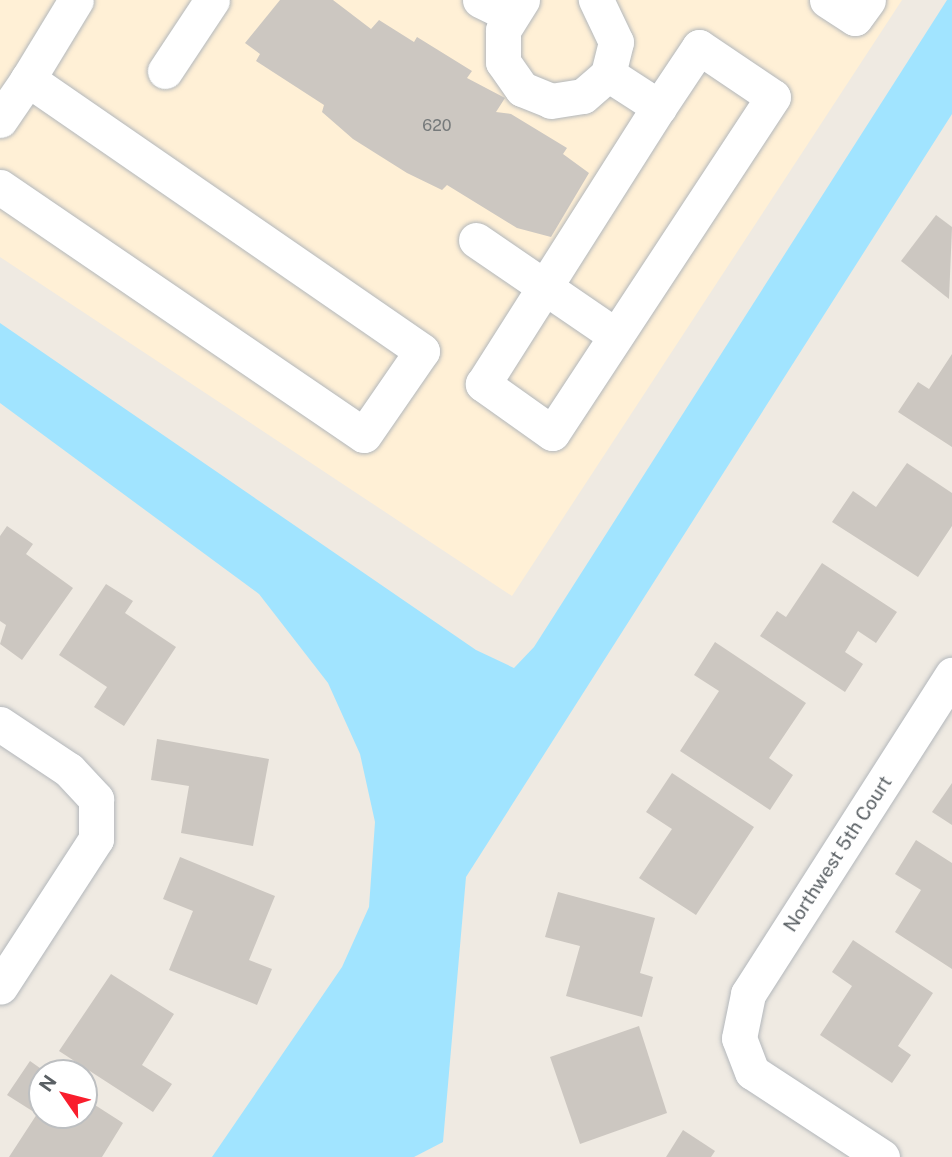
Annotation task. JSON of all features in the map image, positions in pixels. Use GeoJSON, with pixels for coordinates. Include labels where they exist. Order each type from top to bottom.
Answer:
{"type":"FeatureCollection","features":[{"type":"Feature","properties":{"kind":"street"},"geometry":{"type":"LineString","coordinates":[[0,120],[76,0]]}},
{"type":"Feature","properties":{"kind":"street"},"geometry":{"type":"LineString","coordinates":[[165,71],[212,0]]}},
{"type":"Feature","properties":{"kind":"street"},"geometry":{"type":"LineString","coordinates":[[504,5],[503,62],[536,97],[568,101],[608,74],[616,42],[596,0]]}},
{"type":"Feature","properties":{"kind":"street"},"geometry":{"type":"LineString","coordinates":[[827,0],[855,18],[867,0]]}},
{"type":"Feature","properties":{"kind":"street"},"geometry":{"type":"LineString","coordinates":[[699,47],[773,97],[552,433],[483,384],[544,288],[699,47]]}},
{"type":"Feature","properties":{"kind":"street"},"geometry":{"type":"LineString","coordinates":[[608,74],[659,107]]}},
{"type":"Feature","properties":{"kind":"street"},"geometry":{"type":"LineString","coordinates":[[0,187],[364,435],[422,351],[28,79]]}},
{"type":"Feature","properties":{"kind":"street"},"geometry":{"type":"LineString","coordinates":[[475,240],[615,335]]}},
{"type":"Feature","properties":{"kind":"street","name":"Northwest 5th Court"},"geometry":{"type":"LineString","coordinates":[[882,1157],[752,1073],[739,1038],[748,994],[952,675]]}},
{"type":"Feature","properties":{"kind":"street"},"geometry":{"type":"LineString","coordinates":[[0,724],[69,770],[96,799],[96,839],[0,987]]}},
{"type":"Feature","properties":{"kind":"shaded area"},"geometry":{"type":"Polygon","coordinates":[[[0,0],[902,0],[512,596],[0,257],[0,0]]]}},
{"type":"Feature","properties":{"kind":"water"},"geometry":{"type":"Polygon","coordinates":[[[947,0],[952,0],[952,114],[466,877],[443,1142],[414,1157],[212,1157],[342,967],[369,907],[375,822],[360,754],[328,683],[259,594],[0,403],[0,323],[476,650],[514,668],[534,647],[947,0]]]}},
{"type":"Feature","properties":{"kind":"building"},"geometry":{"type":"Polygon","coordinates":[[[280,0],[333,0],[371,29],[379,20],[414,42],[417,37],[472,71],[467,78],[505,98],[496,112],[511,114],[567,148],[563,154],[589,173],[551,237],[517,228],[447,185],[442,190],[407,173],[353,139],[322,112],[324,105],[256,61],[260,54],[245,43],[280,0]]]}},
{"type":"Feature","properties":{"kind":"building"},"geometry":{"type":"Polygon","coordinates":[[[936,215],[952,227],[949,299],[901,261],[936,215]]]}},
{"type":"Feature","properties":{"kind":"building"},"geometry":{"type":"Polygon","coordinates":[[[952,354],[952,447],[898,412],[918,382],[929,389],[952,354]]]}},
{"type":"Feature","properties":{"kind":"building"},"geometry":{"type":"Polygon","coordinates":[[[907,463],[952,493],[952,526],[918,577],[832,522],[853,491],[876,507],[907,463]]]}},
{"type":"Feature","properties":{"kind":"building"},"geometry":{"type":"Polygon","coordinates":[[[7,526],[33,544],[26,554],[73,588],[22,660],[0,644],[6,625],[0,621],[0,536],[7,526]]]}},
{"type":"Feature","properties":{"kind":"building"},"geometry":{"type":"Polygon","coordinates":[[[822,563],[897,612],[876,643],[858,631],[845,652],[863,664],[845,692],[760,636],[777,611],[786,617],[822,563]]]}},
{"type":"Feature","properties":{"kind":"building"},"geometry":{"type":"Polygon","coordinates":[[[106,584],[133,601],[125,613],[176,647],[124,726],[94,707],[107,687],[59,655],[106,584]]]}},
{"type":"Feature","properties":{"kind":"building"},"geometry":{"type":"Polygon","coordinates":[[[715,642],[806,703],[769,758],[793,775],[770,810],[680,751],[719,691],[694,675],[715,642]]]}},
{"type":"Feature","properties":{"kind":"building"},"geometry":{"type":"Polygon","coordinates":[[[157,739],[269,759],[253,846],[181,833],[189,786],[151,780],[157,739]]]}},
{"type":"Feature","properties":{"kind":"building"},"geometry":{"type":"Polygon","coordinates":[[[672,773],[754,827],[696,915],[639,878],[672,829],[646,812],[672,773]]]}},
{"type":"Feature","properties":{"kind":"building"},"geometry":{"type":"Polygon","coordinates":[[[952,783],[952,825],[932,812],[952,783]]]}},
{"type":"Feature","properties":{"kind":"building"},"geometry":{"type":"Polygon","coordinates":[[[916,840],[952,863],[952,969],[895,932],[921,890],[895,874],[916,840]]]}},
{"type":"Feature","properties":{"kind":"building"},"geometry":{"type":"Polygon","coordinates":[[[180,857],[275,896],[249,960],[272,969],[257,1005],[169,970],[193,911],[163,899],[180,857]]]}},
{"type":"Feature","properties":{"kind":"building"},"geometry":{"type":"Polygon","coordinates":[[[558,892],[655,918],[640,973],[653,977],[642,1017],[566,996],[580,946],[545,937],[558,892]]]}},
{"type":"Feature","properties":{"kind":"building"},"geometry":{"type":"Polygon","coordinates":[[[853,940],[933,993],[898,1046],[911,1055],[892,1083],[820,1035],[852,986],[832,972],[853,940]]]}},
{"type":"Feature","properties":{"kind":"building"},"geometry":{"type":"Polygon","coordinates":[[[111,974],[174,1014],[142,1065],[172,1084],[153,1112],[98,1076],[98,1059],[71,1059],[59,1051],[111,974]]]}},
{"type":"Feature","properties":{"kind":"building"},"geometry":{"type":"Polygon","coordinates":[[[639,1026],[667,1113],[580,1144],[550,1057],[639,1026]]]}},
{"type":"Feature","properties":{"kind":"building"},"geometry":{"type":"Polygon","coordinates":[[[28,1064],[28,1108],[7,1095],[28,1064]]]}},
{"type":"Feature","properties":{"kind":"building"},"geometry":{"type":"Polygon","coordinates":[[[98,1107],[123,1123],[102,1157],[9,1157],[28,1128],[98,1129],[98,1107]]]}},
{"type":"Feature","properties":{"kind":"building"},"geometry":{"type":"Polygon","coordinates":[[[683,1130],[715,1151],[711,1157],[666,1157],[683,1130]]]}}]}
